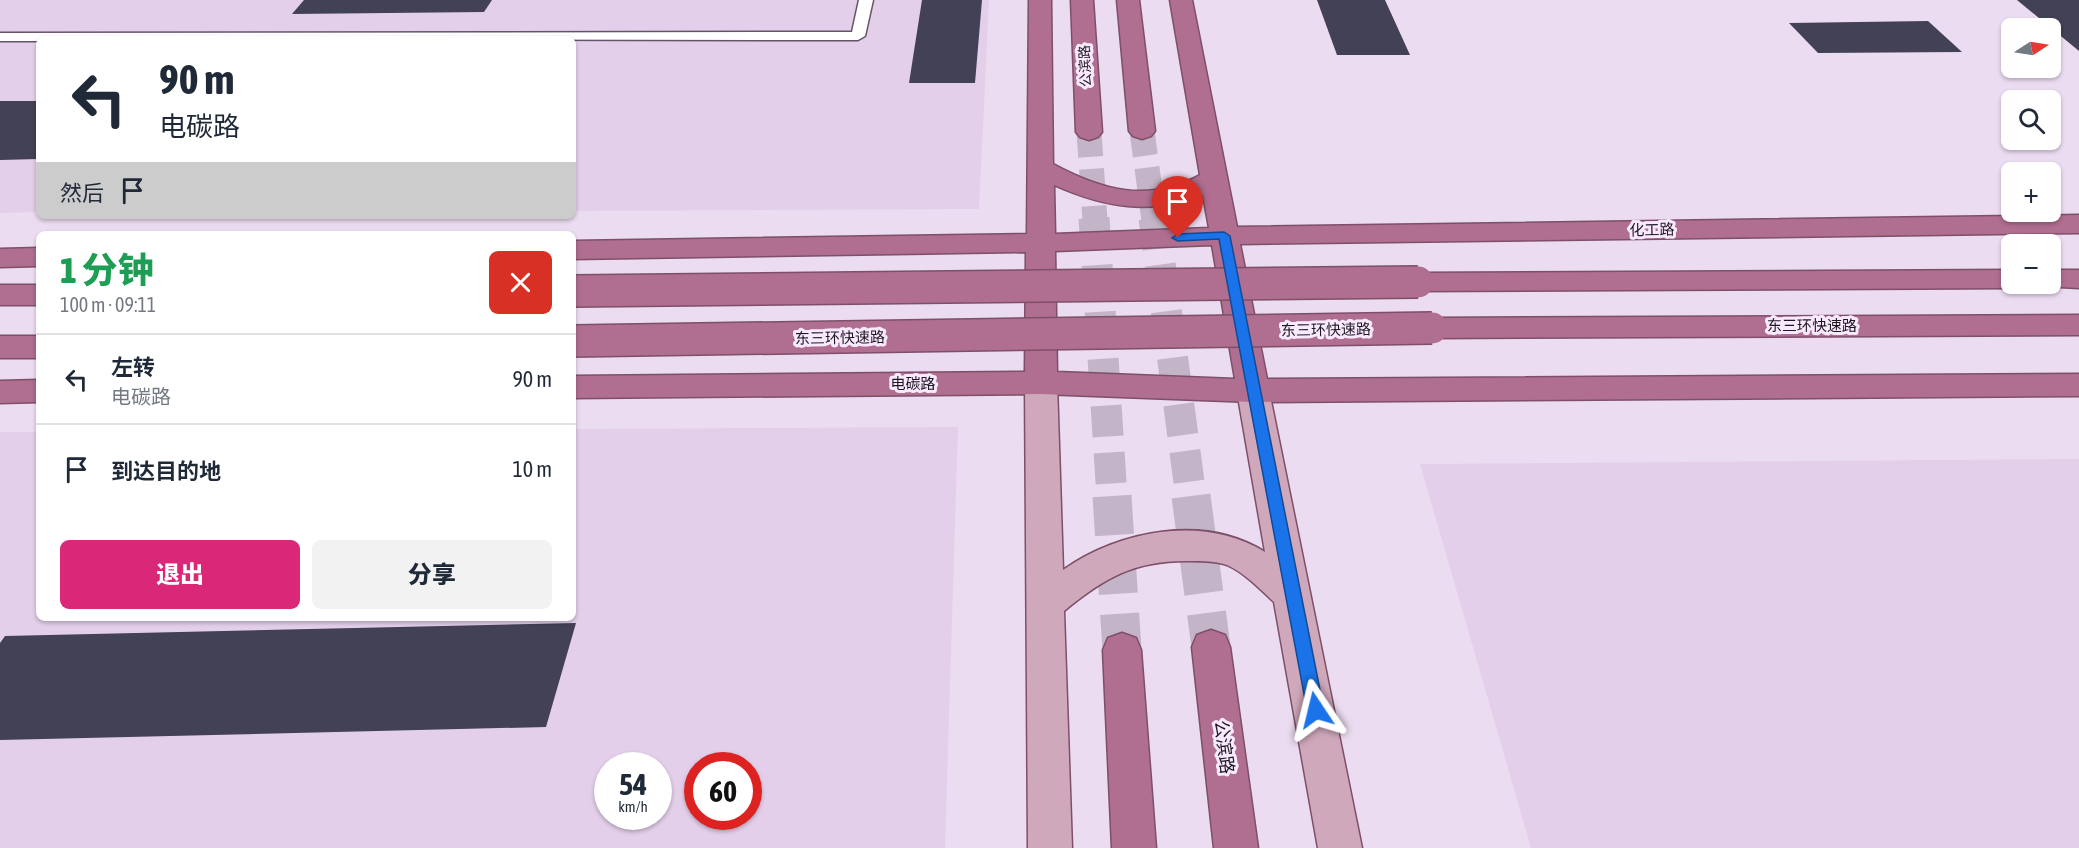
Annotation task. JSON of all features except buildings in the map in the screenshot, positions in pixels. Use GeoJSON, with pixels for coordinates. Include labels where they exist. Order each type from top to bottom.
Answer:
{"type":"FeatureCollection","features":[{"type":"Feature","properties":{"kind":"highway"},"geometry":{"type":"LineString","coordinates":[[1040,0],[1041,383]]}},
{"type":"Feature","properties":{"kind":"highway","name":"公滨路"},"geometry":{"type":"LineString","coordinates":[[1082,0],[1089,132]]}},
{"type":"Feature","properties":{"kind":"highway"},"geometry":{"type":"LineString","coordinates":[[1128,0],[1142,131]]}},
{"type":"Feature","properties":{"kind":"highway"},"geometry":{"type":"LineString","coordinates":[[1180,0],[1215,177],[1253,391],[2079,385]]}},
{"type":"Feature","properties":{"kind":"highway"},"geometry":{"type":"LineString","coordinates":[[1040,167],[1078,188],[1100,196],[1129,200],[1174,197],[1193,191],[1215,177]]}},
{"type":"Feature","properties":{"kind":"highway","name":"化工路"},"geometry":{"type":"LineString","coordinates":[[1224,236],[2079,224]]}},
{"type":"Feature","properties":{"kind":"highway"},"geometry":{"type":"LineString","coordinates":[[576,250],[1040,243],[1224,236]]}},
{"type":"Feature","properties":{"kind":"highway"},"geometry":{"type":"LineString","coordinates":[[0,258],[36,257]]}},
{"type":"Feature","properties":{"kind":"highway"},"geometry":{"type":"LineString","coordinates":[[576,291],[1418,282],[2001,279]]}},
{"type":"Feature","properties":{"kind":"highway"},"geometry":{"type":"LineString","coordinates":[[2061,279],[2079,279]]}},
{"type":"Feature","properties":{"kind":"highway"},"geometry":{"type":"LineString","coordinates":[[0,295],[36,294]]}},
{"type":"Feature","properties":{"kind":"highway","name":"东三环快速路"},"geometry":{"type":"LineString","coordinates":[[576,341],[1432,328],[2079,325]]}},
{"type":"Feature","properties":{"kind":"highway"},"geometry":{"type":"LineString","coordinates":[[0,347],[36,347]]}},
{"type":"Feature","properties":{"kind":"highway","name":"电碳路"},"geometry":{"type":"LineString","coordinates":[[576,387],[1041,383],[1253,391]]}},
{"type":"Feature","properties":{"kind":"highway"},"geometry":{"type":"LineString","coordinates":[[0,392],[36,391]]}},
{"type":"Feature","properties":{"kind":"highway","name":"公滨路"},"geometry":{"type":"LineString","coordinates":[[1211,647],[1236,848]]}},
{"type":"Feature","properties":{"kind":"highway"},"geometry":{"type":"LineString","coordinates":[[1122,650],[1134,848]]}},
{"type":"Feature","properties":{"kind":"main road"},"geometry":{"type":"LineString","coordinates":[[1041,383],[1050,848]]}},
{"type":"Feature","properties":{"kind":"main road"},"geometry":{"type":"LineString","coordinates":[[1253,391],[1340,848]]}},
{"type":"Feature","properties":{"kind":"main road"},"geometry":{"type":"LineString","coordinates":[[1047,603],[1075,579],[1098,566],[1136,549],[1171,544],[1209,546],[1242,556],[1263,570],[1293,596]]}},
{"type":"Feature","properties":{"kind":"lane"},"geometry":{"type":"LineString","coordinates":[[576,36],[858,36],[866,0]]}},
{"type":"Feature","properties":{"kind":"lane"},"geometry":{"type":"LineString","coordinates":[[0,37],[36,37]]}},
{"type":"Feature","properties":{"kind":"shaded area"},"geometry":{"type":"Polygon","coordinates":[[[0,0],[989,0],[979,209],[576,211],[576,36],[36,36],[36,212],[0,213],[0,0]]]}},
{"type":"Feature","properties":{"kind":"shaded area"},"geometry":{"type":"Polygon","coordinates":[[[958,427],[945,848],[0,848],[0,432],[36,432],[36,621],[576,621],[576,429],[958,427]]]}},
{"type":"Feature","properties":{"kind":"shaded area"},"geometry":{"type":"Polygon","coordinates":[[[2079,459],[2079,848],[1531,848],[1420,464],[2079,459]]]}},
{"type":"Feature","properties":{"kind":"tunnel"},"geometry":{"type":"LineString","coordinates":[[1142,131],[1154,220]]}},
{"type":"Feature","properties":{"kind":"tunnel"},"geometry":{"type":"LineString","coordinates":[[1089,132],[1095,220]]}},
{"type":"Feature","properties":{"kind":"tunnel"},"geometry":{"type":"LineString","coordinates":[[1094,218],[1112,497]]}},
{"type":"Feature","properties":{"kind":"tunnel"},"geometry":{"type":"LineString","coordinates":[[1154,218],[1191,497]]}},
{"type":"Feature","properties":{"kind":"tunnel"},"geometry":{"type":"LineString","coordinates":[[1112,496],[1122,650]]}},
{"type":"Feature","properties":{"kind":"tunnel"},"geometry":{"type":"LineString","coordinates":[[1191,496],[1211,647]]}},
{"type":"Feature","properties":{"kind":"route"},"geometry":{"type":"LineString","coordinates":[[1178,238],[1224,236],[1316,710]]}}]}
